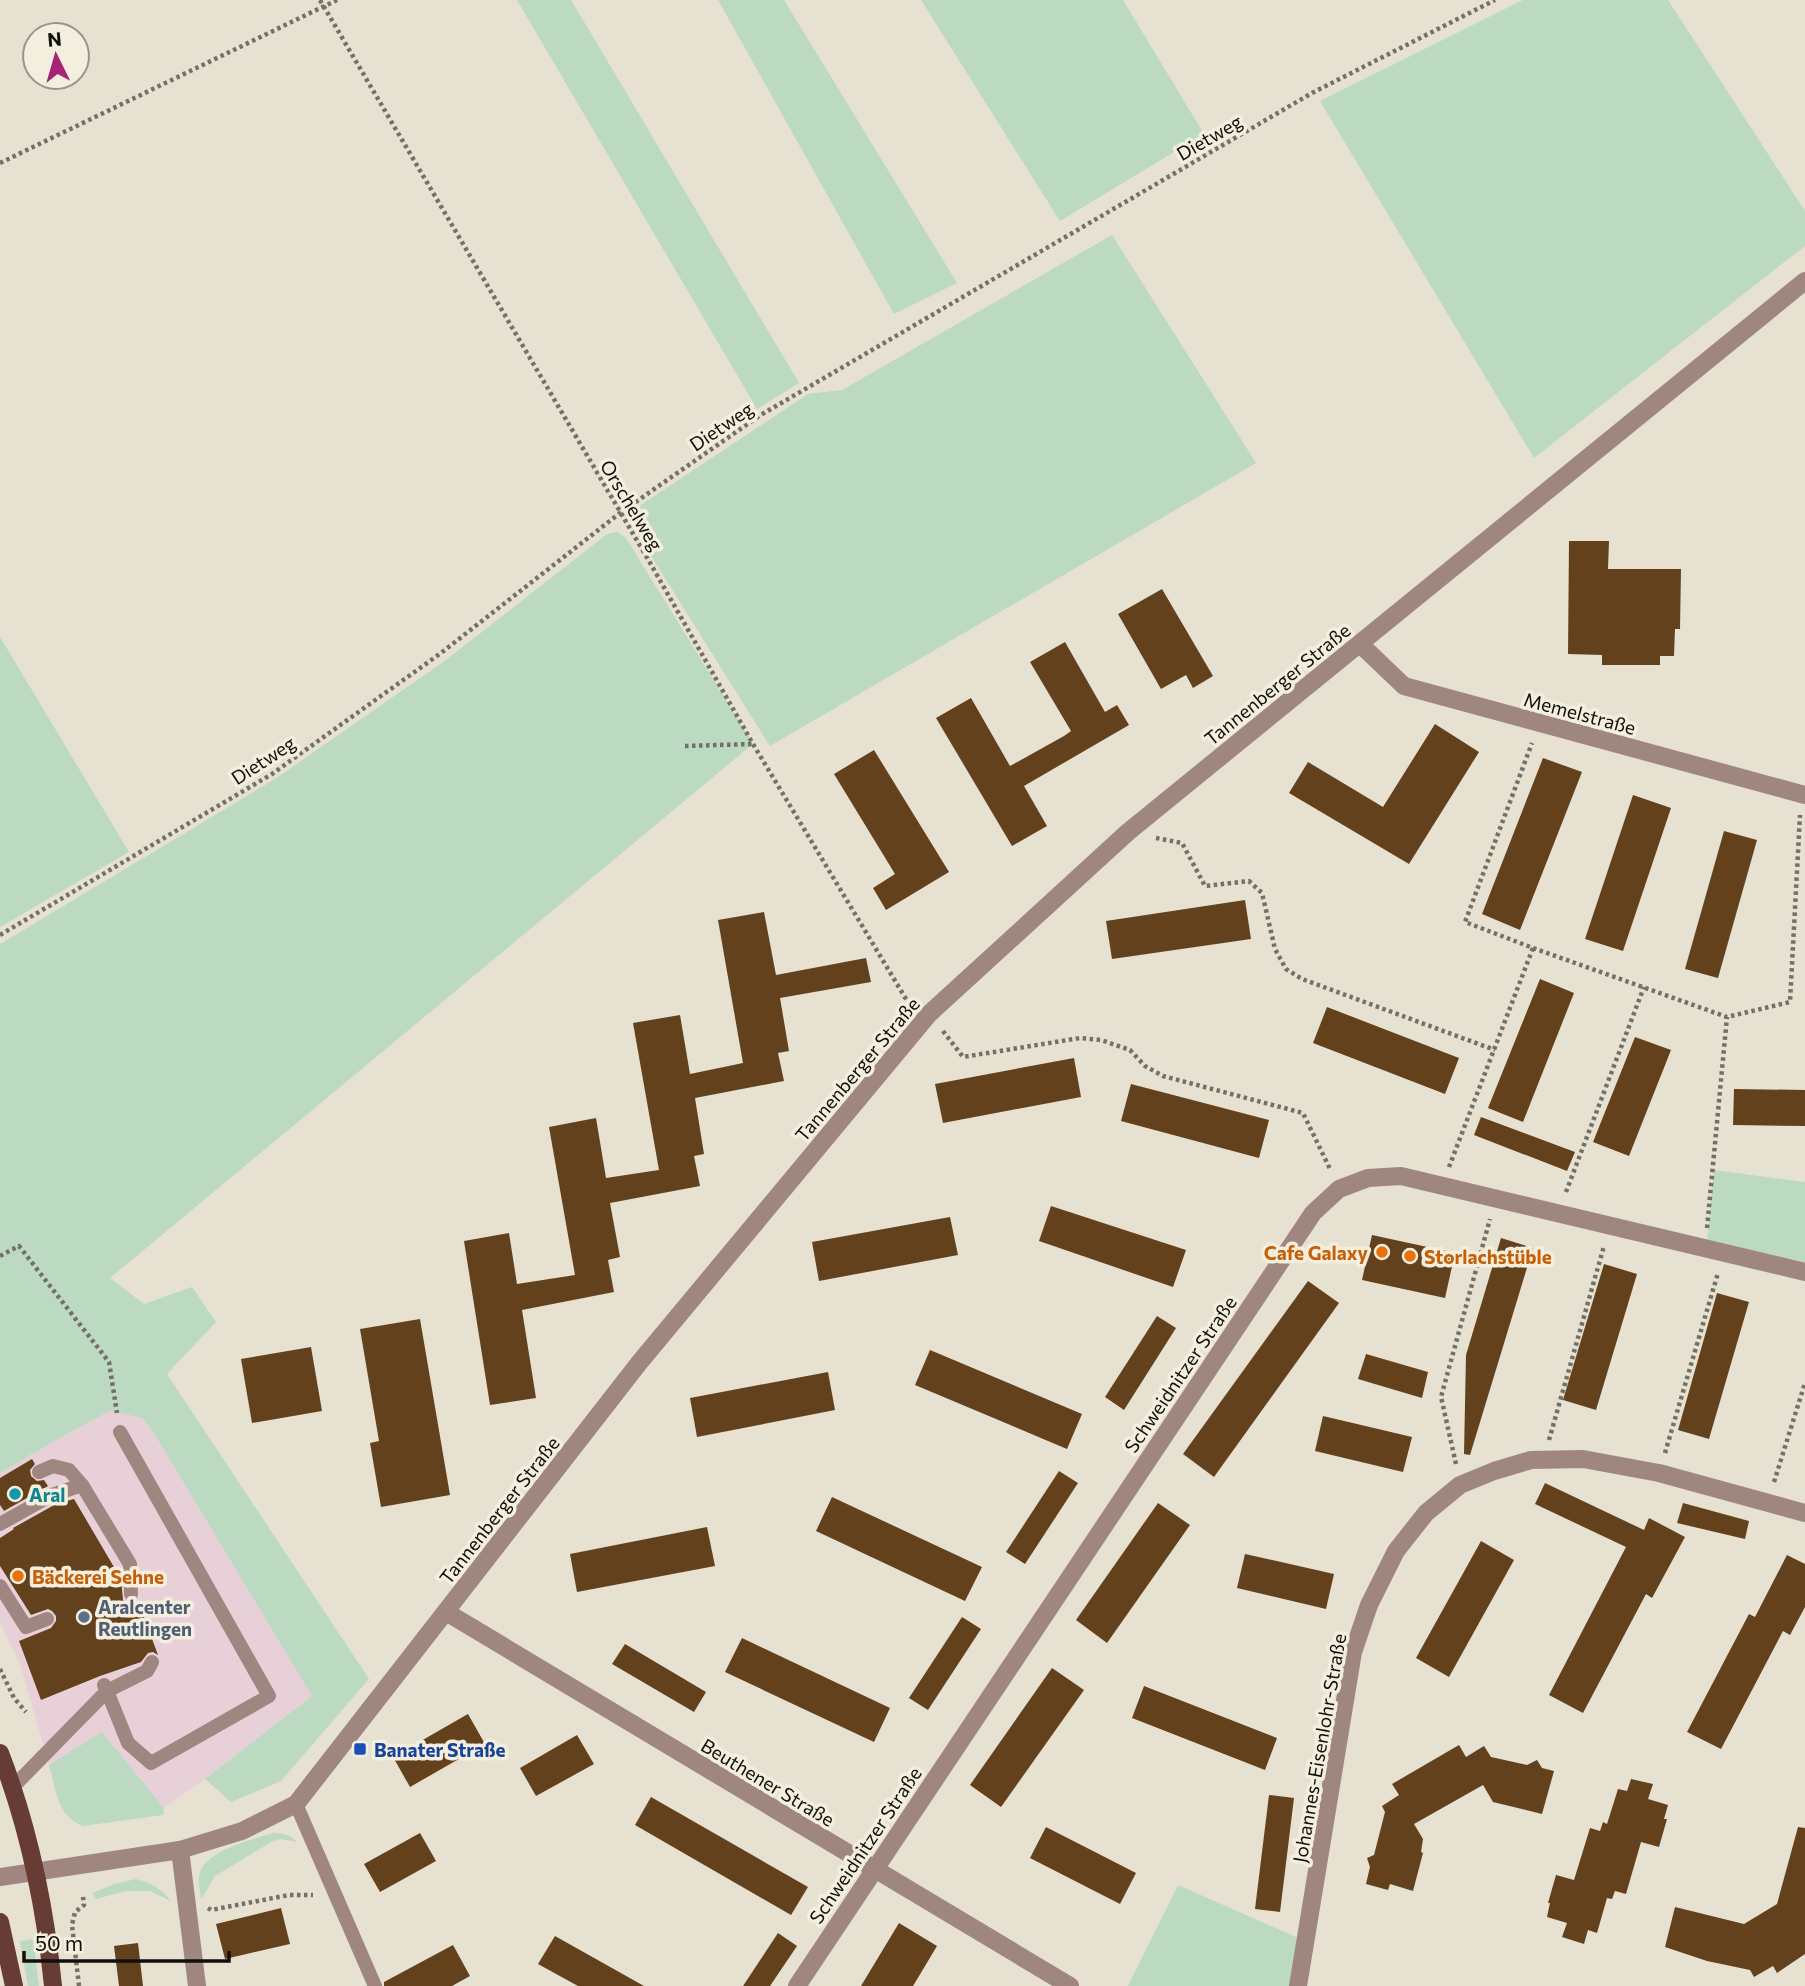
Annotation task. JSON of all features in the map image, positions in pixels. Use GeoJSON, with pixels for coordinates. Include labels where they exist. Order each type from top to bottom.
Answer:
{"type":"FeatureCollection","features":[{"type":"Feature","properties":{"kind":"main road"},"geometry":{"type":"LineString","coordinates":[[0,1753],[37,1872],[47,1928],[53,1986]]}},
{"type":"Feature","properties":{"kind":"main road"},"geometry":{"type":"LineString","coordinates":[[0,1922],[14,1986]]}},
{"type":"Feature","properties":{"kind":"street","name":"Tannenberger Straße"},"geometry":{"type":"LineString","coordinates":[[0,1877],[180,1850],[242,1831],[296,1804],[639,1363],[925,1019],[1128,832],[1805,281]]}},
{"type":"Feature","properties":{"kind":"street","name":"Memelstraße"},"geometry":{"type":"LineString","coordinates":[[1360,644],[1404,686],[1803,794]]}},
{"type":"Feature","properties":{"kind":"street","name":"Schweidnitzer Straße"},"geometry":{"type":"LineString","coordinates":[[797,1986],[1313,1213],[1339,1189],[1368,1178],[1401,1176],[1805,1272]]}},
{"type":"Feature","properties":{"kind":"street","name":"Johannes-Eisenlohr-Straße"},"geometry":{"type":"LineString","coordinates":[[1298,1986],[1353,1652],[1369,1605],[1396,1551],[1426,1513],[1460,1485],[1494,1471],[1531,1460],[1583,1459],[1659,1472],[1805,1513]]}},
{"type":"Feature","properties":{"kind":"street","name":"Beuthener Straße"},"geometry":{"type":"LineString","coordinates":[[446,1612],[1070,1986]]}},
{"type":"Feature","properties":{"kind":"street"},"geometry":{"type":"LineString","coordinates":[[180,1850],[197,1986]]}},
{"type":"Feature","properties":{"kind":"lane"},"geometry":{"type":"LineString","coordinates":[[105,1687],[128,1743],[151,1763],[269,1696],[120,1432]]}},
{"type":"Feature","properties":{"kind":"lane"},"geometry":{"type":"LineString","coordinates":[[39,1472],[53,1466],[69,1470],[82,1485],[130,1564],[131,1594]]}},
{"type":"Feature","properties":{"kind":"lane"},"geometry":{"type":"LineString","coordinates":[[0,1524],[52,1495],[82,1485]]}},
{"type":"Feature","properties":{"kind":"lane"},"geometry":{"type":"LineString","coordinates":[[0,1586],[26,1627],[47,1619]]}},
{"type":"Feature","properties":{"kind":"lane"},"geometry":{"type":"LineString","coordinates":[[12,1788],[105,1687],[147,1671],[152,1662]]}},
{"type":"Feature","properties":{"kind":"lane"},"geometry":{"type":"LineString","coordinates":[[296,1804],[375,1986]]}},
{"type":"Feature","properties":{"kind":"path","name":"Orschelweg"},"geometry":{"type":"LineString","coordinates":[[320,0],[753,744],[925,1019],[964,1057],[1080,1038],[1101,1040],[1130,1049],[1145,1066],[1163,1076],[1303,1113],[1339,1189]]}},
{"type":"Feature","properties":{"kind":"path"},"geometry":{"type":"LineString","coordinates":[[0,163],[337,0]]}},
{"type":"Feature","properties":{"kind":"path","name":"Dietweg"},"geometry":{"type":"LineString","coordinates":[[0,935],[272,774],[441,653],[620,513],[759,416],[1312,93],[1495,0]]}},
{"type":"Feature","properties":{"kind":"path"},"geometry":{"type":"LineString","coordinates":[[1539,723],[1465,922],[1727,1017],[1790,1002],[1803,794]]}},
{"type":"Feature","properties":{"kind":"path"},"geometry":{"type":"LineString","coordinates":[[685,746],[753,744]]}},
{"type":"Feature","properties":{"kind":"path"},"geometry":{"type":"LineString","coordinates":[[1128,832],[1182,843],[1205,886],[1249,881],[1262,893],[1275,949],[1286,969],[1303,979],[1494,1050]]}},
{"type":"Feature","properties":{"kind":"path"},"geometry":{"type":"LineString","coordinates":[[1443,1185],[1533,948]]}},
{"type":"Feature","properties":{"kind":"path"},"geometry":{"type":"LineString","coordinates":[[1559,1213],[1644,987]]}},
{"type":"Feature","properties":{"kind":"path"},"geometry":{"type":"LineString","coordinates":[[1705,1248],[1727,1017]]}},
{"type":"Feature","properties":{"kind":"path"},"geometry":{"type":"LineString","coordinates":[[1460,1485],[1441,1397],[1496,1198]]}},
{"type":"Feature","properties":{"kind":"path"},"geometry":{"type":"LineString","coordinates":[[1544,1460],[1610,1225]]}},
{"type":"Feature","properties":{"kind":"path"},"geometry":{"type":"LineString","coordinates":[[0,1256],[19,1246],[109,1362],[120,1432]]}},
{"type":"Feature","properties":{"kind":"path"},"geometry":{"type":"LineString","coordinates":[[1659,1472],[1725,1252]]}},
{"type":"Feature","properties":{"kind":"path"},"geometry":{"type":"LineString","coordinates":[[1768,1503],[1805,1383]]}},
{"type":"Feature","properties":{"kind":"path"},"geometry":{"type":"LineString","coordinates":[[0,1669],[14,1698],[26,1712]]}},
{"type":"Feature","properties":{"kind":"path"},"geometry":{"type":"LineString","coordinates":[[205,1906],[211,1910],[289,1895],[318,1896],[334,1890]]}},
{"type":"Feature","properties":{"kind":"path"},"geometry":{"type":"LineString","coordinates":[[79,1986],[72,1924],[75,1912],[85,1905],[83,1897]]}},
{"type":"Feature","properties":{"kind":"shaded area"},"geometry":{"type":"Polygon","coordinates":[[[110,1411],[143,1418],[312,1696],[164,1808],[102,1732],[49,1765],[21,1667],[0,1622],[0,1473],[110,1411]]]}},
{"type":"Feature","properties":{"kind":"green space"},"geometry":{"type":"Polygon","coordinates":[[[517,0],[571,0],[799,383],[757,409],[517,0]]]}},
{"type":"Feature","properties":{"kind":"green space"},"geometry":{"type":"Polygon","coordinates":[[[718,0],[784,0],[957,283],[894,314],[718,0]]]}},
{"type":"Feature","properties":{"kind":"green space"},"geometry":{"type":"Polygon","coordinates":[[[921,0],[1123,0],[1204,134],[1060,221],[921,0]]]}},
{"type":"Feature","properties":{"kind":"green space"},"geometry":{"type":"Polygon","coordinates":[[[1523,0],[1668,0],[1805,211],[1805,246],[1534,458],[1320,101],[1523,0]]]}},
{"type":"Feature","properties":{"kind":"green space"},"geometry":{"type":"Polygon","coordinates":[[[1112,235],[1256,463],[770,746],[635,530],[633,516],[641,505],[808,394],[842,390],[1112,235]]]}},
{"type":"Feature","properties":{"kind":"green space"},"geometry":{"type":"Polygon","coordinates":[[[617,532],[626,538],[753,744],[110,1278],[144,1304],[192,1287],[216,1322],[167,1374],[369,1679],[281,1781],[231,1802],[205,1779],[312,1696],[155,1435],[143,1418],[110,1411],[0,1473],[0,944],[275,779],[446,660],[607,534],[617,532]]]}},
{"type":"Feature","properties":{"kind":"green space"},"geometry":{"type":"Polygon","coordinates":[[[0,637],[129,852],[0,927],[0,637]]]}},
{"type":"Feature","properties":{"kind":"green space"},"geometry":{"type":"Polygon","coordinates":[[[1714,1170],[1805,1182],[1805,1268],[1707,1245],[1714,1170]]]}},
{"type":"Feature","properties":{"kind":"green space"},"geometry":{"type":"Polygon","coordinates":[[[102,1732],[164,1808],[163,1815],[83,1826],[62,1809],[49,1765],[102,1732]]]}},
{"type":"Feature","properties":{"kind":"green space"},"geometry":{"type":"Polygon","coordinates":[[[272,1833],[286,1834],[297,1842],[280,1839],[273,1841],[215,1876],[201,1898],[199,1876],[209,1859],[229,1848],[272,1833]]]}},
{"type":"Feature","properties":{"kind":"green space"},"geometry":{"type":"Polygon","coordinates":[[[136,1879],[155,1887],[171,1901],[150,1891],[126,1891],[96,1899],[92,1893],[114,1884],[136,1879]]]}},
{"type":"Feature","properties":{"kind":"green space"},"geometry":{"type":"Polygon","coordinates":[[[1178,1885],[1305,1941],[1296,1986],[1128,1986],[1178,1885]]]}},
{"type":"Feature","properties":{"kind":"green space"},"geometry":{"type":"Polygon","coordinates":[[[33,1939],[39,1986],[28,1986],[20,1941],[33,1939]]]}},
{"type":"Feature","properties":{"kind":"building"},"geometry":{"type":"Polygon","coordinates":[[[1569,541],[1609,541],[1608,569],[1681,569],[1680,629],[1675,629],[1674,656],[1660,656],[1660,665],[1602,665],[1602,655],[1568,654],[1569,541]]]}},
{"type":"Feature","properties":{"kind":"building"},"geometry":{"type":"Polygon","coordinates":[[[1162,589],[1213,676],[1193,688],[1186,675],[1161,689],[1118,614],[1162,589]]]}},
{"type":"Feature","properties":{"kind":"building"},"geometry":{"type":"Polygon","coordinates":[[[1065,642],[1105,712],[1117,705],[1129,725],[1024,786],[1047,826],[1012,846],[936,718],[971,698],[1010,766],[1064,736],[1071,731],[1030,662],[1065,642]]]}},
{"type":"Feature","properties":{"kind":"building"},"geometry":{"type":"Polygon","coordinates":[[[1435,724],[1479,752],[1409,864],[1289,793],[1308,762],[1383,807],[1435,724]]]}},
{"type":"Feature","properties":{"kind":"building"},"geometry":{"type":"Polygon","coordinates":[[[874,750],[949,872],[886,910],[873,888],[895,874],[834,774],[874,750]]]}},
{"type":"Feature","properties":{"kind":"building"},"geometry":{"type":"Polygon","coordinates":[[[1543,758],[1582,772],[1520,930],[1482,914],[1543,758]]]}},
{"type":"Feature","properties":{"kind":"building"},"geometry":{"type":"Polygon","coordinates":[[[1633,795],[1671,808],[1623,951],[1585,939],[1633,795]]]}},
{"type":"Feature","properties":{"kind":"building"},"geometry":{"type":"Polygon","coordinates":[[[1724,831],[1757,840],[1718,978],[1685,969],[1724,831]]]}},
{"type":"Feature","properties":{"kind":"building"},"geometry":{"type":"Polygon","coordinates":[[[1245,900],[1251,939],[1112,959],[1106,921],[1245,900]]]}},
{"type":"Feature","properties":{"kind":"building"},"geometry":{"type":"Polygon","coordinates":[[[764,912],[776,975],[866,958],[871,982],[780,998],[789,1051],[778,1053],[784,1081],[695,1098],[704,1154],[694,1156],[700,1186],[610,1203],[620,1257],[608,1260],[614,1292],[522,1310],[536,1398],[490,1405],[464,1241],[509,1233],[517,1284],[575,1275],[549,1127],[596,1118],[606,1178],[659,1170],[633,1023],[680,1015],[690,1074],[743,1063],[718,920],[764,912]]]}},
{"type":"Feature","properties":{"kind":"building"},"geometry":{"type":"Polygon","coordinates":[[[1540,979],[1574,993],[1523,1122],[1488,1108],[1540,979]]]}},
{"type":"Feature","properties":{"kind":"building"},"geometry":{"type":"Polygon","coordinates":[[[1327,1007],[1459,1058],[1445,1094],[1313,1043],[1327,1007]]]}},
{"type":"Feature","properties":{"kind":"building"},"geometry":{"type":"Polygon","coordinates":[[[1635,1037],[1671,1050],[1629,1156],[1593,1142],[1635,1037]]]}},
{"type":"Feature","properties":{"kind":"building"},"geometry":{"type":"Polygon","coordinates":[[[1074,1058],[1081,1097],[943,1123],[935,1084],[1074,1058]]]}},
{"type":"Feature","properties":{"kind":"building"},"geometry":{"type":"Polygon","coordinates":[[[1131,1084],[1269,1120],[1259,1158],[1121,1121],[1131,1084]]]}},
{"type":"Feature","properties":{"kind":"building"},"geometry":{"type":"Polygon","coordinates":[[[1734,1089],[1805,1090],[1805,1126],[1733,1125],[1734,1089]]]}},
{"type":"Feature","properties":{"kind":"building"},"geometry":{"type":"Polygon","coordinates":[[[1481,1117],[1575,1152],[1567,1171],[1474,1135],[1481,1117]]]}},
{"type":"Feature","properties":{"kind":"building"},"geometry":{"type":"Polygon","coordinates":[[[1051,1206],[1186,1250],[1173,1287],[1039,1241],[1051,1206]]]}},
{"type":"Feature","properties":{"kind":"building"},"geometry":{"type":"Polygon","coordinates":[[[950,1217],[958,1255],[819,1281],[812,1242],[950,1217]]]}},
{"type":"Feature","properties":{"kind":"building"},"geometry":{"type":"Polygon","coordinates":[[[1372,1235],[1455,1253],[1445,1298],[1362,1280],[1372,1235]]]}},
{"type":"Feature","properties":{"kind":"building"},"geometry":{"type":"Polygon","coordinates":[[[1501,1238],[1533,1248],[1470,1455],[1464,1454],[1466,1355],[1501,1238]]]}},
{"type":"Feature","properties":{"kind":"building"},"geometry":{"type":"Polygon","coordinates":[[[1604,1264],[1637,1274],[1596,1410],[1563,1400],[1604,1264]]]}},
{"type":"Feature","properties":{"kind":"building"},"geometry":{"type":"Polygon","coordinates":[[[1308,1281],[1339,1303],[1214,1477],[1183,1454],[1308,1281]]]}},
{"type":"Feature","properties":{"kind":"building"},"geometry":{"type":"Polygon","coordinates":[[[1717,1293],[1749,1302],[1709,1439],[1678,1430],[1717,1293]]]}},
{"type":"Feature","properties":{"kind":"building"},"geometry":{"type":"Polygon","coordinates":[[[1157,1316],[1176,1328],[1124,1410],[1105,1397],[1157,1316]]]}},
{"type":"Feature","properties":{"kind":"building"},"geometry":{"type":"Polygon","coordinates":[[[420,1319],[450,1495],[381,1507],[370,1443],[379,1441],[360,1329],[420,1319]]]}},
{"type":"Feature","properties":{"kind":"building"},"geometry":{"type":"Polygon","coordinates":[[[311,1347],[322,1411],[252,1423],[241,1359],[311,1347]]]}},
{"type":"Feature","properties":{"kind":"building"},"geometry":{"type":"Polygon","coordinates":[[[930,1350],[1082,1414],[1067,1449],[915,1385],[930,1350]]]}},
{"type":"Feature","properties":{"kind":"building"},"geometry":{"type":"Polygon","coordinates":[[[1366,1354],[1428,1372],[1422,1398],[1358,1379],[1366,1354]]]}},
{"type":"Feature","properties":{"kind":"building"},"geometry":{"type":"Polygon","coordinates":[[[828,1372],[835,1410],[697,1437],[690,1398],[828,1372]]]}},
{"type":"Feature","properties":{"kind":"building"},"geometry":{"type":"Polygon","coordinates":[[[1323,1416],[1412,1437],[1403,1472],[1315,1451],[1323,1416]]]}},
{"type":"Feature","properties":{"kind":"building","name":"Aral"},"geometry":{"type":"Polygon","coordinates":[[[32,1459],[35,1464],[30,1470],[31,1476],[37,1481],[44,1480],[48,1486],[4,1511],[0,1505],[0,1478],[32,1459]]]}},
{"type":"Feature","properties":{"kind":"building"},"geometry":{"type":"Polygon","coordinates":[[[1059,1471],[1078,1483],[1025,1564],[1006,1552],[1059,1471]]]}},
{"type":"Feature","properties":{"kind":"building"},"geometry":{"type":"Polygon","coordinates":[[[1545,1483],[1644,1530],[1649,1518],[1685,1537],[1652,1598],[1646,1594],[1583,1713],[1549,1695],[1626,1547],[1535,1504],[1545,1483]]]}},
{"type":"Feature","properties":{"kind":"building"},"geometry":{"type":"Polygon","coordinates":[[[832,1497],[982,1567],[965,1601],[816,1531],[832,1497]]]}},
{"type":"Feature","properties":{"kind":"building"},"geometry":{"type":"Polygon","coordinates":[[[74,1499],[121,1579],[123,1600],[131,1604],[138,1601],[158,1655],[148,1653],[141,1662],[41,1700],[19,1641],[51,1628],[56,1616],[48,1609],[31,1615],[0,1566],[0,1538],[56,1504],[74,1499]]]}},
{"type":"Feature","properties":{"kind":"building"},"geometry":{"type":"Polygon","coordinates":[[[1158,1503],[1190,1525],[1107,1643],[1076,1620],[1158,1503]]]}},
{"type":"Feature","properties":{"kind":"building"},"geometry":{"type":"Polygon","coordinates":[[[1683,1503],[1749,1521],[1745,1539],[1677,1523],[1683,1503]]]}},
{"type":"Feature","properties":{"kind":"building"},"geometry":{"type":"Polygon","coordinates":[[[707,1527],[715,1566],[577,1592],[570,1554],[707,1527]]]}},
{"type":"Feature","properties":{"kind":"building"},"geometry":{"type":"Polygon","coordinates":[[[1481,1541],[1514,1560],[1449,1677],[1416,1658],[1481,1541]]]}},
{"type":"Feature","properties":{"kind":"building"},"geometry":{"type":"Polygon","coordinates":[[[1245,1554],[1334,1574],[1326,1609],[1237,1588],[1245,1554]]]}},
{"type":"Feature","properties":{"kind":"building"},"geometry":{"type":"Polygon","coordinates":[[[1787,1555],[1805,1564],[1805,1607],[1790,1635],[1783,1631],[1721,1749],[1687,1732],[1749,1614],[1755,1617],[1787,1555]]]}},
{"type":"Feature","properties":{"kind":"building"},"geometry":{"type":"Polygon","coordinates":[[[962,1617],[981,1629],[928,1710],[909,1698],[962,1617]]]}},
{"type":"Feature","properties":{"kind":"building"},"geometry":{"type":"Polygon","coordinates":[[[742,1638],[890,1708],[874,1742],[725,1672],[742,1638]]]}},
{"type":"Feature","properties":{"kind":"building"},"geometry":{"type":"Polygon","coordinates":[[[625,1644],[706,1692],[694,1712],[612,1664],[625,1644]]]}},
{"type":"Feature","properties":{"kind":"building"},"geometry":{"type":"Polygon","coordinates":[[[1052,1668],[1084,1690],[1001,1807],[970,1785],[1052,1668]]]}},
{"type":"Feature","properties":{"kind":"building"},"geometry":{"type":"Polygon","coordinates":[[[1144,1686],[1277,1738],[1265,1770],[1132,1718],[1144,1686]]]}},
{"type":"Feature","properties":{"kind":"building"},"geometry":{"type":"Polygon","coordinates":[[[468,1714],[485,1744],[410,1787],[393,1757],[468,1714]]]}},
{"type":"Feature","properties":{"kind":"building"},"geometry":{"type":"Polygon","coordinates":[[[577,1735],[594,1764],[536,1796],[520,1768],[577,1735]]]}},
{"type":"Feature","properties":{"kind":"building"},"geometry":{"type":"Polygon","coordinates":[[[1459,1745],[1466,1757],[1484,1746],[1491,1757],[1527,1765],[1537,1760],[1542,1768],[1554,1771],[1542,1814],[1493,1802],[1483,1785],[1414,1824],[1423,1839],[1423,1853],[1413,1891],[1390,1884],[1388,1890],[1366,1884],[1370,1867],[1367,1858],[1374,1855],[1385,1812],[1382,1806],[1399,1795],[1392,1784],[1459,1745]]]}},
{"type":"Feature","properties":{"kind":"building"},"geometry":{"type":"Polygon","coordinates":[[[1631,1779],[1653,1784],[1648,1799],[1668,1805],[1659,1847],[1641,1842],[1626,1894],[1615,1891],[1612,1899],[1607,1898],[1597,1933],[1588,1930],[1584,1944],[1562,1937],[1567,1923],[1547,1917],[1556,1875],[1574,1880],[1590,1828],[1600,1831],[1603,1822],[1607,1824],[1618,1789],[1627,1791],[1631,1779]]]}},
{"type":"Feature","properties":{"kind":"building"},"geometry":{"type":"Polygon","coordinates":[[[1269,1795],[1294,1798],[1280,1912],[1255,1909],[1269,1795]]]}},
{"type":"Feature","properties":{"kind":"building"},"geometry":{"type":"Polygon","coordinates":[[[651,1797],[808,1887],[791,1915],[635,1825],[651,1797]]]}},
{"type":"Feature","properties":{"kind":"building"},"geometry":{"type":"Polygon","coordinates":[[[1046,1827],[1136,1873],[1120,1904],[1030,1858],[1046,1827]]]}},
{"type":"Feature","properties":{"kind":"building"},"geometry":{"type":"Polygon","coordinates":[[[1798,1827],[1805,1828],[1805,1954],[1777,1973],[1773,1966],[1754,1977],[1750,1970],[1707,1961],[1665,1947],[1675,1907],[1744,1924],[1777,1904],[1798,1827]]]}},
{"type":"Feature","properties":{"kind":"building"},"geometry":{"type":"Polygon","coordinates":[[[420,1833],[436,1861],[380,1892],[364,1864],[420,1833]]]}},
{"type":"Feature","properties":{"kind":"building"},"geometry":{"type":"Polygon","coordinates":[[[281,1908],[290,1944],[225,1959],[216,1924],[281,1908]]]}},
{"type":"Feature","properties":{"kind":"building"},"geometry":{"type":"Polygon","coordinates":[[[899,1923],[937,1946],[913,1986],[861,1986],[899,1923]]]}},
{"type":"Feature","properties":{"kind":"building"},"geometry":{"type":"Polygon","coordinates":[[[778,1933],[797,1946],[770,1986],[743,1986],[778,1933]]]}},
{"type":"Feature","properties":{"kind":"building"},"geometry":{"type":"Polygon","coordinates":[[[555,1936],[644,1986],[578,1986],[538,1964],[555,1936]]]}},
{"type":"Feature","properties":{"kind":"building"},"geometry":{"type":"Polygon","coordinates":[[[138,1943],[143,1986],[119,1986],[114,1946],[138,1943]]]}},
{"type":"Feature","properties":{"kind":"building"},"geometry":{"type":"Polygon","coordinates":[[[453,1945],[470,1976],[452,1986],[384,1986],[384,1982],[453,1945]]]}},
{"type":"Feature","properties":{"kind":"place","name":"Cafe Galaxy"},"geometry":{"type":"Point","coordinates":[1382,1252]}},
{"type":"Feature","properties":{"kind":"place","name":"Storlachstüble"},"geometry":{"type":"Point","coordinates":[1410,1256]}},
{"type":"Feature","properties":{"kind":"place","name":"Aral"},"geometry":{"type":"Point","coordinates":[15,1494]}},
{"type":"Feature","properties":{"kind":"place","name":"Bäckerei Sehne"},"geometry":{"type":"Point","coordinates":[18,1576]}},
{"type":"Feature","properties":{"kind":"place","name":"Aralcenter Reutlingen"},"geometry":{"type":"Point","coordinates":[84,1617]}},
{"type":"Feature","properties":{"kind":"place","name":"Banater Straße"},"geometry":{"type":"Point","coordinates":[360,1749]}}]}
